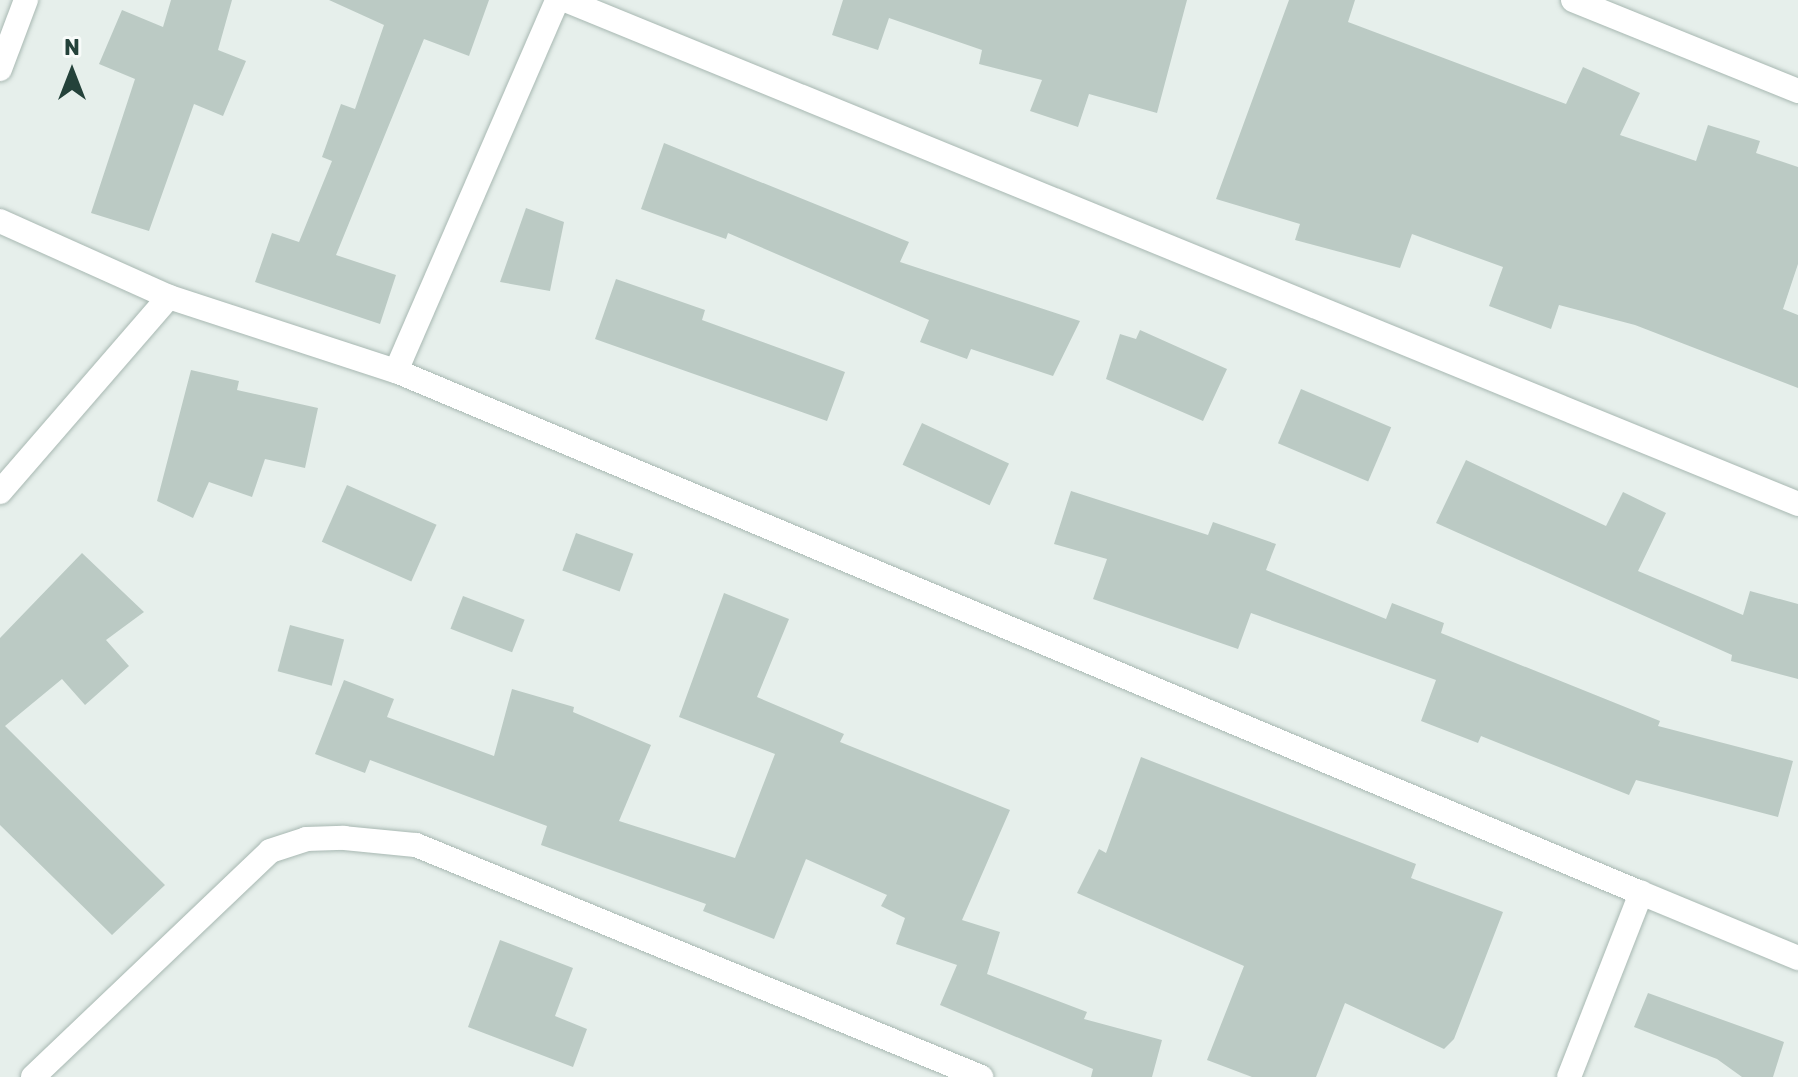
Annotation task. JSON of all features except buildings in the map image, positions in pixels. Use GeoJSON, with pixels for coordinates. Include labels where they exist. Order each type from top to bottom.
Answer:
{"type":"FeatureCollection","features":[{"type":"Feature","properties":{"kind":"street"},"geometry":{"type":"LineString","coordinates":[[0,69],[26,0]]}},
{"type":"Feature","properties":{"kind":"street"},"geometry":{"type":"LineString","coordinates":[[396,371],[557,0]]}},
{"type":"Feature","properties":{"kind":"street"},"geometry":{"type":"LineString","coordinates":[[565,0],[1798,504]]}},
{"type":"Feature","properties":{"kind":"street"},"geometry":{"type":"LineString","coordinates":[[1573,0],[1798,91]]}},
{"type":"Feature","properties":{"kind":"street"},"geometry":{"type":"LineString","coordinates":[[0,221],[169,297],[396,371],[1798,958]]}},
{"type":"Feature","properties":{"kind":"street"},"geometry":{"type":"LineString","coordinates":[[0,492],[169,297]]}},
{"type":"Feature","properties":{"kind":"street"},"geometry":{"type":"LineString","coordinates":[[33,1077],[270,851],[306,839],[344,838],[416,845],[981,1077]]}},
{"type":"Feature","properties":{"kind":"street"},"geometry":{"type":"LineString","coordinates":[[1569,1077],[1641,893]]}}]}
